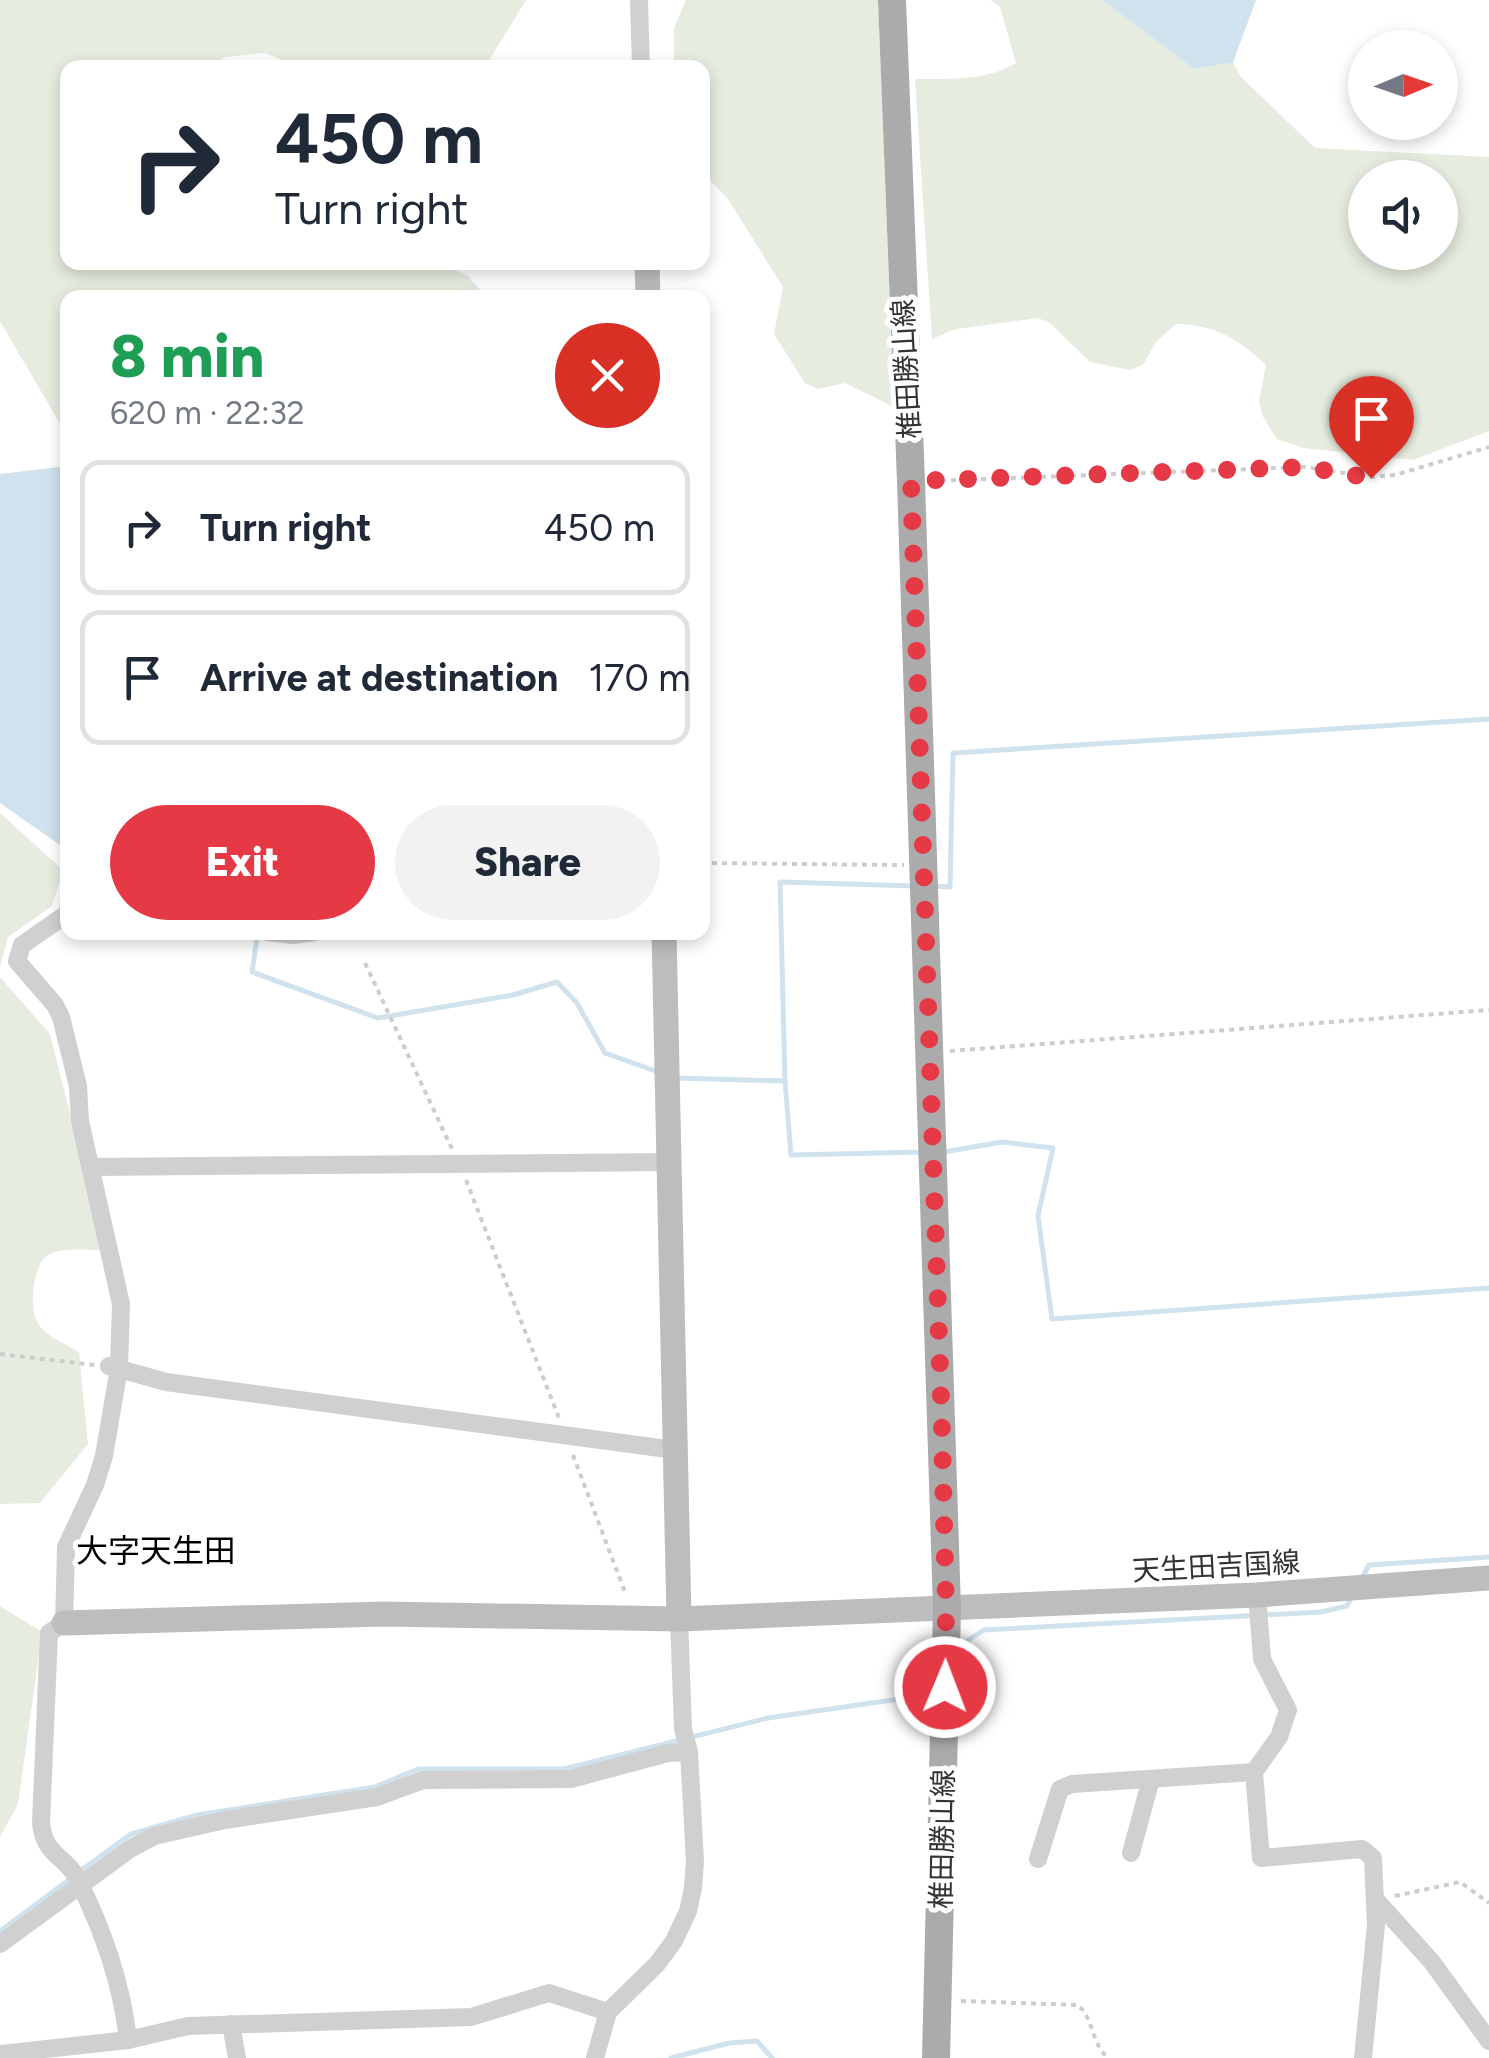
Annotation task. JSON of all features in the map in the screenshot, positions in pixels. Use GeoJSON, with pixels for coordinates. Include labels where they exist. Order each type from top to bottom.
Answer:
{"type":"FeatureCollection","features":[{"type":"Feature","properties":{"kind":"main road","name":"椎田勝山線"},"geometry":{"type":"LineString","coordinates":[[892,0],[946,1609],[936,2058]]}},
{"type":"Feature","properties":{"kind":"street"},"geometry":{"type":"LineString","coordinates":[[639,0],[641,60]]}},
{"type":"Feature","properties":{"kind":"street"},"geometry":{"type":"LineString","coordinates":[[60,919],[22,945],[17,961],[56,1005],[60,1017],[78,1086],[80,1121],[122,1304],[111,1420],[95,1485],[66,1547],[64,1623],[50,1633],[41,1823],[43,1840],[52,1855],[77,1876],[102,1936],[124,2004],[128,2040]]}},
{"type":"Feature","properties":{"kind":"street"},"geometry":{"type":"LineString","coordinates":[[595,2058],[608,2012],[657,1964],[674,1941],[688,1910],[695,1860],[683,1729],[679,1619],[664,940]]}},
{"type":"Feature","properties":{"kind":"street"},"geometry":{"type":"LineString","coordinates":[[93,1167],[670,1162]]}},
{"type":"Feature","properties":{"kind":"street"},"geometry":{"type":"LineString","coordinates":[[114,1367],[166,1382],[675,1450]]}},
{"type":"Feature","properties":{"kind":"street","name":"天生田吉国線"},"geometry":{"type":"LineString","coordinates":[[64,1623],[383,1614],[679,1619],[1256,1594],[1489,1578]]}},
{"type":"Feature","properties":{"kind":"street"},"geometry":{"type":"LineString","coordinates":[[1256,1594],[1262,1659],[1288,1710],[1280,1737],[1254,1772],[1261,1858],[1362,1849],[1373,1858],[1376,1900],[1363,2058]]}},
{"type":"Feature","properties":{"kind":"street"},"geometry":{"type":"LineString","coordinates":[[0,1944],[130,1849],[154,1836],[377,1796],[423,1780],[572,1779],[668,1753],[688,1752]]}},
{"type":"Feature","properties":{"kind":"street"},"geometry":{"type":"LineString","coordinates":[[1038,1859],[1060,1789],[1072,1784],[1254,1772]]}},
{"type":"Feature","properties":{"kind":"street"},"geometry":{"type":"LineString","coordinates":[[1131,1852],[1151,1779]]}},
{"type":"Feature","properties":{"kind":"street"},"geometry":{"type":"LineString","coordinates":[[1376,1900],[1432,1962],[1489,2041]]}},
{"type":"Feature","properties":{"kind":"street"},"geometry":{"type":"LineString","coordinates":[[0,2054],[128,2040],[188,2026],[471,2017],[549,1993],[608,2012]]}},
{"type":"Feature","properties":{"kind":"street"},"geometry":{"type":"LineString","coordinates":[[231,2024],[238,2058]]}},
{"type":"Feature","properties":{"kind":"path"},"geometry":{"type":"LineString","coordinates":[[911,481],[1305,467],[1371,478],[1489,446]]}},
{"type":"Feature","properties":{"kind":"path"},"geometry":{"type":"LineString","coordinates":[[710,862],[924,866]]}},
{"type":"Feature","properties":{"kind":"path"},"geometry":{"type":"LineString","coordinates":[[365,963],[459,1164],[498,1258],[626,1595]]}},
{"type":"Feature","properties":{"kind":"path"},"geometry":{"type":"LineString","coordinates":[[930,1053],[1489,1010]]}},
{"type":"Feature","properties":{"kind":"path"},"geometry":{"type":"LineString","coordinates":[[0,1354],[114,1367]]}},
{"type":"Feature","properties":{"kind":"path"},"geometry":{"type":"LineString","coordinates":[[1376,1900],[1460,1882],[1489,1903]]}},
{"type":"Feature","properties":{"kind":"path"},"geometry":{"type":"LineString","coordinates":[[939,2000],[1078,2005],[1085,2011],[1098,2049],[1108,2058]]}},
{"type":"Feature","properties":{"kind":"shaded area"},"geometry":{"type":"Polygon","coordinates":[[[0,0],[526,0],[489,60],[282,60],[265,53],[220,60],[60,60],[60,270],[455,270],[468,276],[480,290],[60,290],[60,424],[0,321],[0,0]]]}},
{"type":"Feature","properties":{"kind":"shaded area"},"geometry":{"type":"Polygon","coordinates":[[[686,0],[878,0],[894,407],[845,383],[818,389],[805,383],[774,334],[783,287],[728,199],[710,180],[710,60],[674,60],[674,28],[686,0]]]}},
{"type":"Feature","properties":{"kind":"shaded area"},"geometry":{"type":"Polygon","coordinates":[[[990,0],[1102,0],[1194,69],[1233,62],[1240,76],[1315,148],[1489,157],[1489,431],[1413,460],[1303,448],[1277,439],[1262,415],[1259,401],[1266,365],[1225,335],[1190,325],[1176,324],[1156,342],[1143,365],[1130,370],[1090,362],[1050,323],[1038,318],[956,329],[932,339],[915,79],[980,76],[1016,63],[1000,7],[990,0]]]}},
{"type":"Feature","properties":{"kind":"shaded area"},"geometry":{"type":"Polygon","coordinates":[[[0,813],[60,867],[60,880],[52,906],[8,937],[0,967],[0,813]]]}},
{"type":"Feature","properties":{"kind":"shaded area"},"geometry":{"type":"Polygon","coordinates":[[[0,977],[50,1034],[100,1250],[52,1253],[39,1266],[35,1278],[33,1306],[39,1325],[79,1352],[88,1444],[40,1503],[0,1504],[0,977]]]}},
{"type":"Feature","properties":{"kind":"shaded area"},"geometry":{"type":"Polygon","coordinates":[[[0,1606],[42,1632],[18,1804],[0,1837],[0,1606]]]}},
{"type":"Feature","properties":{"kind":"water"},"geometry":{"type":"Polygon","coordinates":[[[1102,0],[1256,0],[1233,62],[1194,69],[1102,0]]]}},
{"type":"Feature","properties":{"kind":"water"},"geometry":{"type":"Polygon","coordinates":[[[60,467],[60,845],[0,803],[0,474],[60,467]]]}},
{"type":"Feature","properties":{"kind":"waterway"},"geometry":{"type":"LineString","coordinates":[[931,886],[950,887],[953,753],[1489,719]]}},
{"type":"Feature","properties":{"kind":"waterway"},"geometry":{"type":"LineString","coordinates":[[676,1078],[785,1081],[780,882],[915,886]]}},
{"type":"Feature","properties":{"kind":"waterway"},"geometry":{"type":"LineString","coordinates":[[257,940],[252,972],[378,1018],[513,995],[557,982],[577,1003],[605,1053],[661,1073]]}},
{"type":"Feature","properties":{"kind":"waterway"},"geometry":{"type":"LineString","coordinates":[[785,1081],[791,1155],[923,1152]]}},
{"type":"Feature","properties":{"kind":"waterway"},"geometry":{"type":"LineString","coordinates":[[944,1152],[1002,1142],[1053,1148],[1038,1216],[1052,1319],[1489,1288]]}},
{"type":"Feature","properties":{"kind":"waterway"},"geometry":{"type":"LineString","coordinates":[[1361,1580],[1369,1565],[1489,1557]]}},
{"type":"Feature","properties":{"kind":"waterway"},"geometry":{"type":"LineString","coordinates":[[954,1691],[967,1689],[968,1640],[984,1630],[1321,1612],[1347,1606],[1351,1598]]}},
{"type":"Feature","properties":{"kind":"waterway"},"geometry":{"type":"LineString","coordinates":[[79,1872],[131,1834],[197,1815],[375,1787],[418,1769],[564,1769],[768,1718],[934,1694]]}},
{"type":"Feature","properties":{"kind":"waterway"},"geometry":{"type":"LineString","coordinates":[[0,1931],[70,1879]]}},
{"type":"Feature","properties":{"kind":"waterway"},"geometry":{"type":"LineString","coordinates":[[671,2058],[729,2043],[757,2041],[772,2058]]}},
{"type":"Feature","properties":{"kind":"district","name":"大字天生田"},"geometry":{"type":"Point","coordinates":[156,1551]}},
{"type":"Feature","properties":{"kind":"route"},"geometry":{"type":"LineString","coordinates":[[945,1687],[942,1430],[911,481],[1305,467],[1371,478]]}}]}
